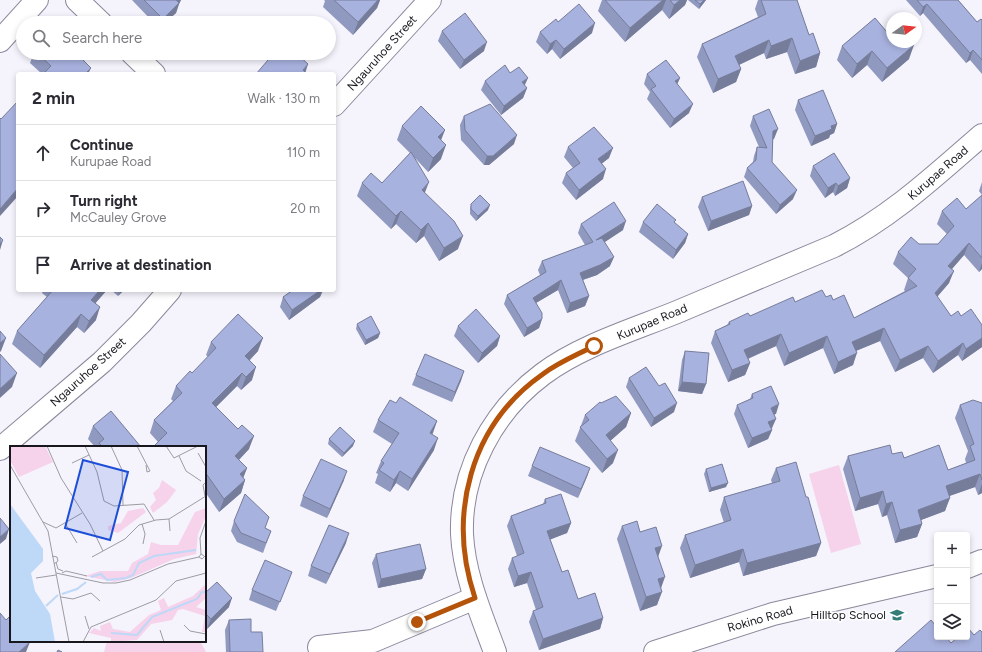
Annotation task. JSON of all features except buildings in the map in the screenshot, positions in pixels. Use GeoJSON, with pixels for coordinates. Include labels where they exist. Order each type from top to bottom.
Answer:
{"type":"FeatureCollection","features":[{"type":"Feature","properties":{"kind":"street"},"geometry":{"type":"LineString","coordinates":[[23,16],[37,0]]}},
{"type":"Feature","properties":{"kind":"street"},"geometry":{"type":"LineString","coordinates":[[77,0],[94,16]]}},
{"type":"Feature","properties":{"kind":"street","name":"Ngauruhoe Street"},"geometry":{"type":"LineString","coordinates":[[336,103],[430,0]]}},
{"type":"Feature","properties":{"kind":"street"},"geometry":{"type":"LineString","coordinates":[[0,41],[16,23]]}},
{"type":"Feature","properties":{"kind":"street"},"geometry":{"type":"LineString","coordinates":[[139,60],[152,72]]}},
{"type":"Feature","properties":{"kind":"street","name":"Kurupae Road"},"geometry":{"type":"LineString","coordinates":[[495,652],[469,579],[462,534],[464,506],[469,481],[480,450],[494,426],[511,403],[524,389],[544,373],[594,346],[834,246],[861,233],[895,210],[982,135]]}},
{"type":"Feature","properties":{"kind":"street","name":"Ngauruhoe Street"},"geometry":{"type":"LineString","coordinates":[[0,449],[102,362],[141,323],[168,292]]}},
{"type":"Feature","properties":{"kind":"street"},"geometry":{"type":"LineString","coordinates":[[970,566],[982,561]]}},
{"type":"Feature","properties":{"kind":"street","name":"Rokino Road"},"geometry":{"type":"LineString","coordinates":[[655,652],[773,614],[934,577]]}},
{"type":"Feature","properties":{"kind":"street"},"geometry":{"type":"LineString","coordinates":[[319,647],[373,641],[475,598]]}},
{"type":"Feature","properties":{"kind":"shaded area"},"geometry":{"type":"Polygon","coordinates":[[[839,465],[861,544],[831,553],[809,474],[839,465]]]}},
{"type":"Feature","properties":{"kind":"shaded area"},"geometry":{"type":"Polygon","coordinates":[[[107,642],[201,642],[206,652],[104,652],[107,642]]]}},
{"type":"Feature","properties":{"kind":"place","name":"Hilltop School"},"geometry":{"type":"Point","coordinates":[897,615]}},
{"type":"Feature","properties":{"kind":"route"},"geometry":{"type":"LineString","coordinates":[[417,622],[475,598],[469,579],[462,534],[464,506],[469,481],[480,450],[494,426],[511,403],[524,389],[544,373],[565,360],[594,346]]}}]}
